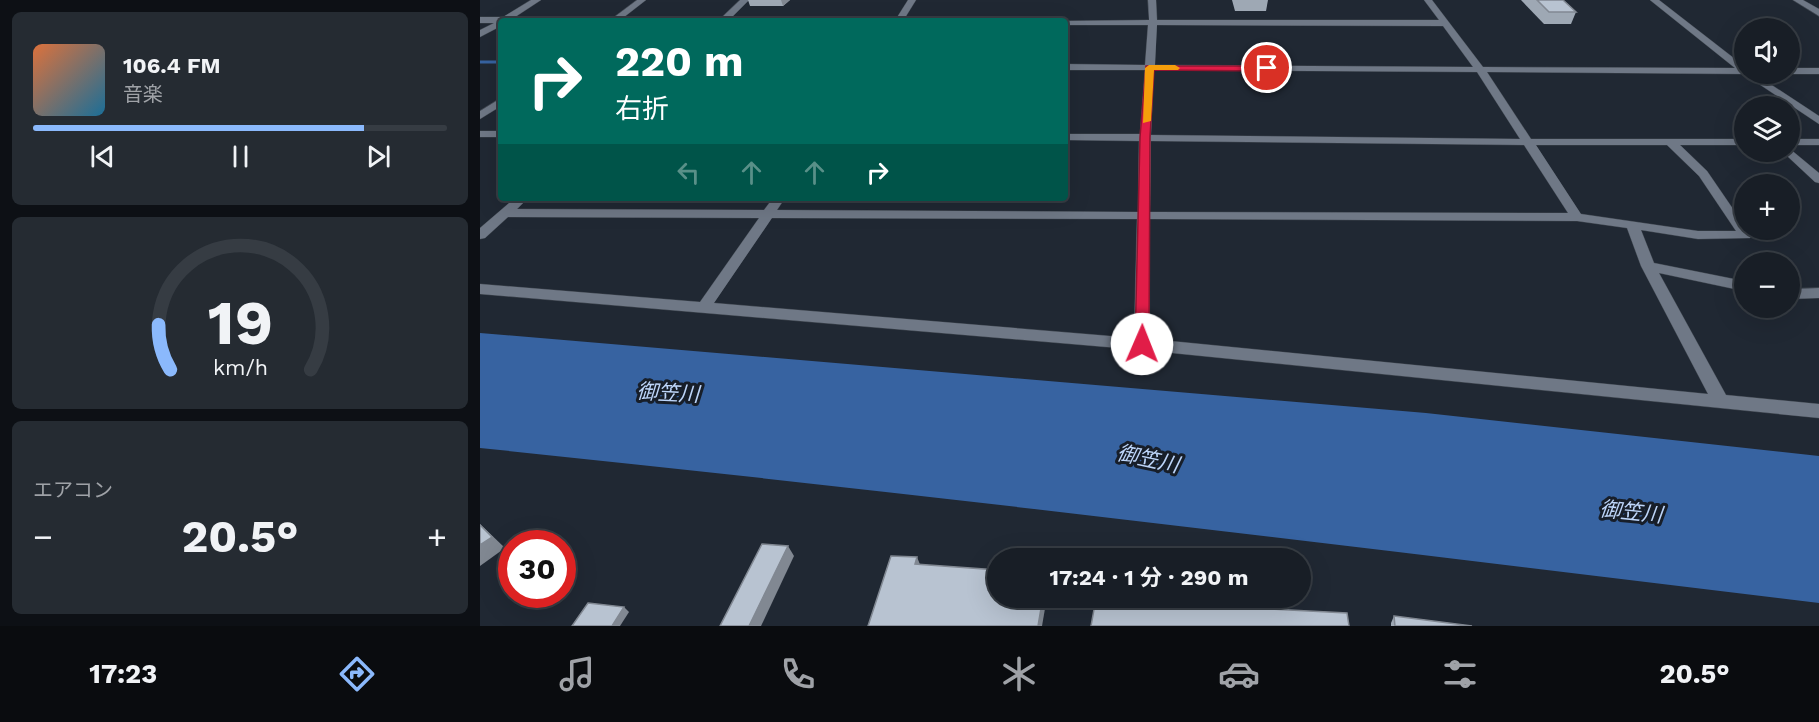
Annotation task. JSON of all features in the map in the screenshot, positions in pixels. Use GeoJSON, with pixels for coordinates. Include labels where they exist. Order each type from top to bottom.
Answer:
{"type":"FeatureCollection","features":[{"type":"Feature","properties":{"kind":"street"},"geometry":{"type":"LineString","coordinates":[[508,18],[537,0]]}},
{"type":"Feature","properties":{"kind":"street"},"geometry":{"type":"LineString","coordinates":[[617,18],[642,0]]}},
{"type":"Feature","properties":{"kind":"street"},"geometry":{"type":"LineString","coordinates":[[725,18],[745,0]]}},
{"type":"Feature","properties":{"kind":"street"},"geometry":{"type":"LineString","coordinates":[[899,18],[912,0]]}},
{"type":"Feature","properties":{"kind":"street"},"geometry":{"type":"LineString","coordinates":[[1142,344],[1145,137],[1153,22],[1152,0]]}},
{"type":"Feature","properties":{"kind":"street"},"geometry":{"type":"LineString","coordinates":[[1428,0],[1479,69],[1577,217]]}},
{"type":"Feature","properties":{"kind":"street"},"geometry":{"type":"LineString","coordinates":[[1654,0],[1734,63]]}},
{"type":"Feature","properties":{"kind":"street"},"geometry":{"type":"LineString","coordinates":[[1797,0],[1819,13]]}},
{"type":"Feature","properties":{"kind":"street"},"geometry":{"type":"LineString","coordinates":[[480,20],[498,21]]}},
{"type":"Feature","properties":{"kind":"street"},"geometry":{"type":"LineString","coordinates":[[1068,21],[1444,23]]}},
{"type":"Feature","properties":{"kind":"street"},"geometry":{"type":"LineString","coordinates":[[480,34],[498,24]]}},
{"type":"Feature","properties":{"kind":"street"},"geometry":{"type":"LineString","coordinates":[[1068,67],[1734,71]]}},
{"type":"Feature","properties":{"kind":"street"},"geometry":{"type":"LineString","coordinates":[[1800,71],[1819,71]]}},
{"type":"Feature","properties":{"kind":"street"},"geometry":{"type":"LineString","coordinates":[[1764,84],[1819,121]]}},
{"type":"Feature","properties":{"kind":"street"},"geometry":{"type":"LineString","coordinates":[[480,116],[498,103]]}},
{"type":"Feature","properties":{"kind":"street"},"geometry":{"type":"LineString","coordinates":[[480,134],[498,134]]}},
{"type":"Feature","properties":{"kind":"street"},"geometry":{"type":"LineString","coordinates":[[1068,137],[1734,142]]}},
{"type":"Feature","properties":{"kind":"street"},"geometry":{"type":"LineString","coordinates":[[506,213],[1577,217],[1698,235],[1745,235],[1703,174],[1669,141]]}},
{"type":"Feature","properties":{"kind":"street"},"geometry":{"type":"LineString","coordinates":[[1800,142],[1819,142]]}},
{"type":"Feature","properties":{"kind":"street"},"geometry":{"type":"LineString","coordinates":[[1800,162],[1819,179]]}},
{"type":"Feature","properties":{"kind":"street"},"geometry":{"type":"LineString","coordinates":[[480,235],[519,201]]}},
{"type":"Feature","properties":{"kind":"street"},"geometry":{"type":"LineString","coordinates":[[705,306],[777,201]]}},
{"type":"Feature","properties":{"kind":"street"},"geometry":{"type":"LineString","coordinates":[[1632,225],[1648,266],[1720,400]]}},
{"type":"Feature","properties":{"kind":"street"},"geometry":{"type":"LineString","coordinates":[[1648,266],[1734,284]]}},
{"type":"Feature","properties":{"kind":"street"},"geometry":{"type":"LineString","coordinates":[[480,289],[1142,344],[1819,411]]}},
{"type":"Feature","properties":{"kind":"street"},"geometry":{"type":"LineString","coordinates":[[1800,294],[1819,293]]}},
{"type":"Feature","properties":{"kind":"water","name":"御笠川"},"geometry":{"type":"Polygon","coordinates":[[[480,333],[1426,413],[1819,456],[1819,603],[983,503],[480,448],[480,333]]]}},
{"type":"Feature","properties":{"kind":"building"},"geometry":{"type":"Polygon","coordinates":[[[1537,0],[1563,0],[1576,12],[1549,12],[1537,0]]]}},
{"type":"Feature","properties":{"kind":"building"},"geometry":{"type":"Polygon","coordinates":[[[480,525],[492,537],[480,545],[480,525]]]}},
{"type":"Feature","properties":{"kind":"building"},"geometry":{"type":"Polygon","coordinates":[[[762,544],[788,546],[749,626],[720,626],[762,544]]]}},
{"type":"Feature","properties":{"kind":"building"},"geometry":{"type":"Polygon","coordinates":[[[891,556],[917,557],[915,564],[987,569],[987,608],[1041,608],[1038,626],[868,626],[891,556]]]}},
{"type":"Feature","properties":{"kind":"building"},"geometry":{"type":"Polygon","coordinates":[[[588,603],[624,607],[612,626],[572,626],[588,603]]]}},
{"type":"Feature","properties":{"kind":"building"},"geometry":{"type":"Polygon","coordinates":[[[1094,608],[1252,608],[1347,613],[1349,626],[1091,626],[1094,608]]]}},
{"type":"Feature","properties":{"kind":"building"},"geometry":{"type":"Polygon","coordinates":[[[1394,616],[1472,626],[1395,626],[1394,616]]]}},
{"type":"Feature","properties":{"kind":"waterway"},"geometry":{"type":"LineString","coordinates":[[480,62],[498,62]]}},
{"type":"Feature","properties":{"kind":"slow traffic"},"geometry":{"type":"LineString","coordinates":[[1146,121],[1149,68],[1175,68]]}},
{"type":"Feature","properties":{"kind":"route"},"geometry":{"type":"LineString","coordinates":[[1142,344],[1145,137],[1149,68],[1267,68]]}}]}
